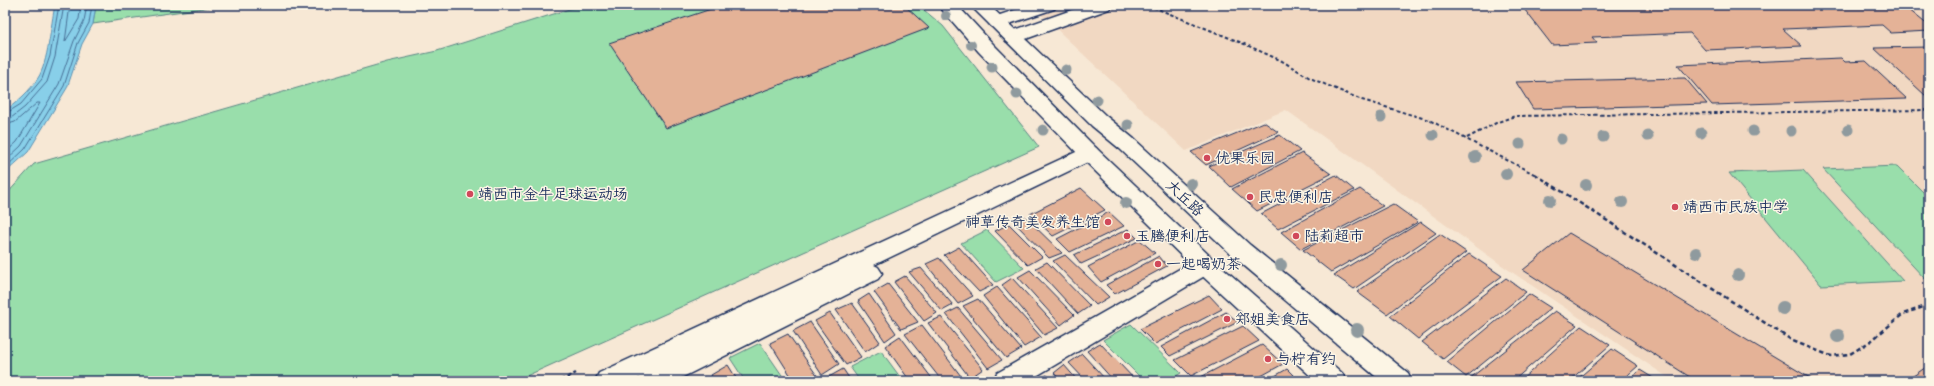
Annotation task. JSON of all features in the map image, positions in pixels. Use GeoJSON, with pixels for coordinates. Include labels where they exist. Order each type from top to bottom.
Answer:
{"type":"FeatureCollection","features":[{"type":"Feature","properties":{"kind":"main road"},"geometry":{"type":"LineString","coordinates":[[947,5],[986,48],[1082,144],[1094,158],[1205,265],[1333,381]]}},
{"type":"Feature","properties":{"kind":"main road","name":"大丘路"},"geometry":{"type":"LineString","coordinates":[[979,5],[1099,121],[1127,144],[1242,251],[1399,381]]}},
{"type":"Feature","properties":{"kind":"main road"},"geometry":{"type":"LineString","coordinates":[[1005,29],[1048,5]]}},
{"type":"Feature","properties":{"kind":"main road"},"geometry":{"type":"LineString","coordinates":[[1005,29],[1091,7]]}},
{"type":"Feature","properties":{"kind":"main road"},"geometry":{"type":"LineString","coordinates":[[608,381],[1094,158]]}},
{"type":"Feature","properties":{"kind":"main road"},"geometry":{"type":"LineString","coordinates":[[651,381],[1070,174],[1094,158]]}},
{"type":"Feature","properties":{"kind":"main road"},"geometry":{"type":"LineString","coordinates":[[1006,381],[1205,265]]}},
{"type":"Feature","properties":{"kind":"path"},"geometry":{"type":"LineString","coordinates":[[140,5],[148,5]]}},
{"type":"Feature","properties":{"kind":"path"},"geometry":{"type":"LineString","coordinates":[[1148,5],[1242,43],[1282,61],[1310,78],[1362,100],[1429,120],[1525,168],[1793,341],[1815,352],[1838,357],[1853,354],[1884,331],[1899,316],[1929,305]]}},
{"type":"Feature","properties":{"kind":"path"},"geometry":{"type":"LineString","coordinates":[[1467,138],[1498,122],[1515,116],[1929,110]]}},
{"type":"Feature","properties":{"kind":"path"},"geometry":{"type":"LineString","coordinates":[[560,381],[582,371]]}},
{"type":"Feature","properties":{"kind":"shaded area","name":"靖西市民族中学"},"geometry":{"type":"Polygon","coordinates":[[[1031,5],[1929,5],[1929,381],[1673,381],[1500,264],[1286,110],[1186,151],[1031,5]]]}},
{"type":"Feature","properties":{"kind":"green space"},"geometry":{"type":"Polygon","coordinates":[[[96,5],[225,5],[93,24],[96,5]]]}},
{"type":"Feature","properties":{"kind":"green space","name":"靖西市金牛足球运动场"},"geometry":{"type":"Polygon","coordinates":[[[582,5],[918,5],[943,26],[1039,147],[515,381],[5,381],[5,196],[34,164],[387,62],[437,51],[582,5]]]}},
{"type":"Feature","properties":{"kind":"green space"},"geometry":{"type":"Polygon","coordinates":[[[1897,166],[1929,198],[1929,279],[1925,279],[1823,169],[1897,166]]]}},
{"type":"Feature","properties":{"kind":"green space"},"geometry":{"type":"Polygon","coordinates":[[[1803,170],[1903,281],[1821,285],[1729,173],[1803,170]]]}},
{"type":"Feature","properties":{"kind":"green space"},"geometry":{"type":"Polygon","coordinates":[[[987,230],[1024,268],[996,282],[961,243],[987,230]]]}},
{"type":"Feature","properties":{"kind":"green space"},"geometry":{"type":"Polygon","coordinates":[[[1131,324],[1181,373],[1168,381],[1144,381],[1103,340],[1131,324]]]}},
{"type":"Feature","properties":{"kind":"green space"},"geometry":{"type":"Polygon","coordinates":[[[760,343],[786,381],[745,381],[730,358],[760,343]]]}},
{"type":"Feature","properties":{"kind":"green space"},"geometry":{"type":"Polygon","coordinates":[[[881,351],[903,381],[860,381],[850,367],[881,351]]]}},
{"type":"Feature","properties":{"kind":"water"},"geometry":{"type":"Polygon","coordinates":[[[55,5],[96,5],[93,24],[82,44],[67,88],[28,152],[5,173],[5,111],[27,92],[38,78],[47,53],[55,5]]]}},
{"type":"Feature","properties":{"kind":"building"},"geometry":{"type":"Polygon","coordinates":[[[723,5],[904,5],[929,28],[666,128],[609,43],[723,5]]]}},
{"type":"Feature","properties":{"kind":"building"},"geometry":{"type":"Polygon","coordinates":[[[1521,5],[1903,5],[1929,26],[1929,31],[1891,33],[1882,25],[1783,29],[1802,46],[1705,50],[1690,33],[1592,37],[1597,43],[1552,45],[1521,5]]]}},
{"type":"Feature","properties":{"kind":"building"},"geometry":{"type":"Polygon","coordinates":[[[1929,47],[1929,96],[1926,96],[1874,48],[1929,47]]]}},
{"type":"Feature","properties":{"kind":"building"},"geometry":{"type":"Polygon","coordinates":[[[1841,58],[1845,62],[1866,61],[1907,99],[1712,105],[1678,65],[1841,58]]]}},
{"type":"Feature","properties":{"kind":"building"},"geometry":{"type":"Polygon","coordinates":[[[1685,78],[1707,104],[1533,109],[1516,82],[1685,78]]]}},
{"type":"Feature","properties":{"kind":"building"},"geometry":{"type":"Polygon","coordinates":[[[1264,122],[1278,132],[1206,165],[1191,152],[1264,122]]]}},
{"type":"Feature","properties":{"kind":"building"},"geometry":{"type":"Polygon","coordinates":[[[1280,135],[1300,151],[1231,187],[1209,166],[1280,135]]]}},
{"type":"Feature","properties":{"kind":"building"},"geometry":{"type":"Polygon","coordinates":[[[1302,153],[1331,174],[1257,211],[1232,189],[1302,153]]]}},
{"type":"Feature","properties":{"kind":"building"},"geometry":{"type":"Polygon","coordinates":[[[1336,175],[1354,190],[1278,229],[1261,214],[1336,175]]]}},
{"type":"Feature","properties":{"kind":"building"},"geometry":{"type":"Polygon","coordinates":[[[1081,188],[1105,210],[1053,236],[1030,214],[1081,188]]]}},
{"type":"Feature","properties":{"kind":"building"},"geometry":{"type":"Polygon","coordinates":[[[1360,189],[1383,206],[1301,249],[1281,232],[1360,189]]]}},
{"type":"Feature","properties":{"kind":"building"},"geometry":{"type":"Polygon","coordinates":[[[1393,204],[1418,222],[1331,272],[1303,250],[1393,204]]]}},
{"type":"Feature","properties":{"kind":"building"},"geometry":{"type":"Polygon","coordinates":[[[1109,212],[1124,226],[1070,252],[1057,239],[1109,212]]]}},
{"type":"Feature","properties":{"kind":"building"},"geometry":{"type":"Polygon","coordinates":[[[1024,216],[1062,253],[1049,258],[1014,222],[1024,216]]]}},
{"type":"Feature","properties":{"kind":"building"},"geometry":{"type":"Polygon","coordinates":[[[1421,222],[1436,233],[1354,289],[1334,275],[1421,222]]]}},
{"type":"Feature","properties":{"kind":"building"},"geometry":{"type":"Polygon","coordinates":[[[1009,224],[1042,257],[1028,265],[995,231],[1009,224]]]}},
{"type":"Feature","properties":{"kind":"building"},"geometry":{"type":"Polygon","coordinates":[[[1128,229],[1137,238],[1081,264],[1074,255],[1128,229]]]}},
{"type":"Feature","properties":{"kind":"building"},"geometry":{"type":"Polygon","coordinates":[[[1569,233],[1815,381],[1696,381],[1523,270],[1569,233]]]}},
{"type":"Feature","properties":{"kind":"building"},"geometry":{"type":"Polygon","coordinates":[[[1440,234],[1466,252],[1387,314],[1357,292],[1440,234]]]}},
{"type":"Feature","properties":{"kind":"building"},"geometry":{"type":"Polygon","coordinates":[[[1140,240],[1155,253],[1101,282],[1088,267],[1140,240]]]}},
{"type":"Feature","properties":{"kind":"building"},"geometry":{"type":"Polygon","coordinates":[[[959,247],[993,285],[979,292],[944,255],[959,247]]]}},
{"type":"Feature","properties":{"kind":"building"},"geometry":{"type":"Polygon","coordinates":[[[1469,254],[1502,276],[1418,339],[1390,316],[1469,254]]]}},
{"type":"Feature","properties":{"kind":"building"},"geometry":{"type":"Polygon","coordinates":[[[1065,255],[1109,297],[1096,305],[1053,261],[1065,255]]]}},
{"type":"Feature","properties":{"kind":"building"},"geometry":{"type":"Polygon","coordinates":[[[1159,256],[1167,266],[1115,294],[1106,285],[1159,256]]]}},
{"type":"Feature","properties":{"kind":"building"},"geometry":{"type":"Polygon","coordinates":[[[939,258],[973,296],[958,304],[926,264],[939,258]]]}},
{"type":"Feature","properties":{"kind":"building"},"geometry":{"type":"Polygon","coordinates":[[[1047,262],[1090,306],[1078,314],[1036,268],[1047,262]]]}},
{"type":"Feature","properties":{"kind":"building"},"geometry":{"type":"Polygon","coordinates":[[[921,268],[953,305],[942,311],[909,272],[921,268]]]}},
{"type":"Feature","properties":{"kind":"building"},"geometry":{"type":"Polygon","coordinates":[[[1030,270],[1074,315],[1061,325],[1018,277],[1030,270]]]}},
{"type":"Feature","properties":{"kind":"building"},"geometry":{"type":"Polygon","coordinates":[[[905,276],[937,313],[924,321],[894,282],[905,276]]]}},
{"type":"Feature","properties":{"kind":"building"},"geometry":{"type":"Polygon","coordinates":[[[1012,278],[1058,328],[1044,335],[1002,285],[1012,278]]]}},
{"type":"Feature","properties":{"kind":"building"},"geometry":{"type":"Polygon","coordinates":[[[1506,278],[1526,292],[1443,359],[1422,342],[1506,278]]]}},
{"type":"Feature","properties":{"kind":"building"},"geometry":{"type":"Polygon","coordinates":[[[888,284],[918,322],[901,329],[874,292],[888,284]]]}},
{"type":"Feature","properties":{"kind":"building"},"geometry":{"type":"Polygon","coordinates":[[[997,287],[1041,337],[1024,347],[983,296],[997,287]]]}},
{"type":"Feature","properties":{"kind":"building"},"geometry":{"type":"Polygon","coordinates":[[[869,294],[896,333],[885,341],[858,301],[869,294]]]}},
{"type":"Feature","properties":{"kind":"building"},"geometry":{"type":"Polygon","coordinates":[[[1529,294],[1551,308],[1466,377],[1447,362],[1529,294]]]}},
{"type":"Feature","properties":{"kind":"building"},"geometry":{"type":"Polygon","coordinates":[[[1209,295],[1222,309],[1155,344],[1140,329],[1209,295]]]}},
{"type":"Feature","properties":{"kind":"building"},"geometry":{"type":"Polygon","coordinates":[[[978,299],[1021,349],[1006,358],[963,306],[978,299]]]}},
{"type":"Feature","properties":{"kind":"building"},"geometry":{"type":"Polygon","coordinates":[[[852,303],[880,342],[865,352],[836,310],[852,303]]]}},
{"type":"Feature","properties":{"kind":"building"},"geometry":{"type":"Polygon","coordinates":[[[958,308],[1002,360],[988,368],[946,314],[958,308]]]}},
{"type":"Feature","properties":{"kind":"building"},"geometry":{"type":"Polygon","coordinates":[[[1555,311],[1577,325],[1513,381],[1471,381],[1469,379],[1555,311]]]}},
{"type":"Feature","properties":{"kind":"building"},"geometry":{"type":"Polygon","coordinates":[[[1226,312],[1238,322],[1170,356],[1161,347],[1226,312]]]}},
{"type":"Feature","properties":{"kind":"building"},"geometry":{"type":"Polygon","coordinates":[[[830,313],[861,357],[846,365],[815,321],[830,313]]]}},
{"type":"Feature","properties":{"kind":"building"},"geometry":{"type":"Polygon","coordinates":[[[941,317],[983,369],[970,378],[928,323],[941,317]]]}},
{"type":"Feature","properties":{"kind":"building"},"geometry":{"type":"Polygon","coordinates":[[[810,322],[839,364],[822,375],[793,331],[810,322]]]}},
{"type":"Feature","properties":{"kind":"building"},"geometry":{"type":"Polygon","coordinates":[[[922,325],[964,380],[942,381],[905,334],[922,325]]]}},
{"type":"Feature","properties":{"kind":"building"},"geometry":{"type":"Polygon","coordinates":[[[1243,326],[1259,341],[1191,376],[1175,360],[1243,326]]]}},
{"type":"Feature","properties":{"kind":"building"},"geometry":{"type":"Polygon","coordinates":[[[1581,326],[1610,345],[1569,381],[1520,381],[1581,326]]]}},
{"type":"Feature","properties":{"kind":"building"},"geometry":{"type":"Polygon","coordinates":[[[788,334],[818,377],[810,381],[794,381],[770,343],[788,334]]]}},
{"type":"Feature","properties":{"kind":"building"},"geometry":{"type":"Polygon","coordinates":[[[900,336],[934,381],[910,381],[885,346],[900,336]]]}},
{"type":"Feature","properties":{"kind":"building"},"geometry":{"type":"Polygon","coordinates":[[[1100,343],[1136,381],[1114,381],[1087,351],[1100,343]]]}},
{"type":"Feature","properties":{"kind":"building"},"geometry":{"type":"Polygon","coordinates":[[[1262,345],[1283,364],[1252,381],[1199,381],[1197,379],[1262,345]]]}},
{"type":"Feature","properties":{"kind":"building"},"geometry":{"type":"Polygon","coordinates":[[[1612,349],[1638,366],[1621,381],[1575,381],[1612,349]]]}},
{"type":"Feature","properties":{"kind":"building"},"geometry":{"type":"Polygon","coordinates":[[[1082,354],[1107,381],[1086,381],[1069,363],[1082,354]]]}},
{"type":"Feature","properties":{"kind":"building"},"geometry":{"type":"Polygon","coordinates":[[[728,365],[738,381],[714,381],[711,375],[728,365]]]}},
{"type":"Feature","properties":{"kind":"building"},"geometry":{"type":"Polygon","coordinates":[[[1064,365],[1078,381],[1061,381],[1054,373],[1064,365]]]}},
{"type":"Feature","properties":{"kind":"building"},"geometry":{"type":"Polygon","coordinates":[[[1929,365],[1929,381],[1906,381],[1929,365]]]}},
{"type":"Feature","properties":{"kind":"building"},"geometry":{"type":"Polygon","coordinates":[[[843,369],[851,381],[829,381],[827,378],[843,369]]]}},
{"type":"Feature","properties":{"kind":"building"},"geometry":{"type":"Polygon","coordinates":[[[1287,369],[1299,381],[1266,381],[1287,369]]]}},
{"type":"Feature","properties":{"kind":"building"},"geometry":{"type":"Polygon","coordinates":[[[1640,370],[1658,381],[1628,381],[1640,370]]]}},
{"type":"Feature","properties":{"kind":"building"},"geometry":{"type":"Polygon","coordinates":[[[1047,375],[1052,381],[1038,381],[1047,375]]]}},
{"type":"Feature","properties":{"kind":"place","name":"优果乐园"},"geometry":{"type":"Point","coordinates":[1207,158]}},
{"type":"Feature","properties":{"kind":"place","name":"靖西市金牛足球运动场"},"geometry":{"type":"Point","coordinates":[470,194]}},
{"type":"Feature","properties":{"kind":"place","name":"民忠便利店"},"geometry":{"type":"Point","coordinates":[1250,197]}},
{"type":"Feature","properties":{"kind":"place","name":"靖西市民族中学"},"geometry":{"type":"Point","coordinates":[1675,207]}},
{"type":"Feature","properties":{"kind":"place","name":"神草传奇美发养生馆"},"geometry":{"type":"Point","coordinates":[1108,222]}},
{"type":"Feature","properties":{"kind":"place","name":"玉腾便利店"},"geometry":{"type":"Point","coordinates":[1127,236]}},
{"type":"Feature","properties":{"kind":"place","name":"陆莉超市"},"geometry":{"type":"Point","coordinates":[1296,236]}},
{"type":"Feature","properties":{"kind":"place","name":"一起喝奶茶"},"geometry":{"type":"Point","coordinates":[1158,264]}},
{"type":"Feature","properties":{"kind":"place","name":"郑姐美食店"},"geometry":{"type":"Point","coordinates":[1227,319]}},
{"type":"Feature","properties":{"kind":"place","name":"与柠有约"},"geometry":{"type":"Point","coordinates":[1268,359]}}]}
